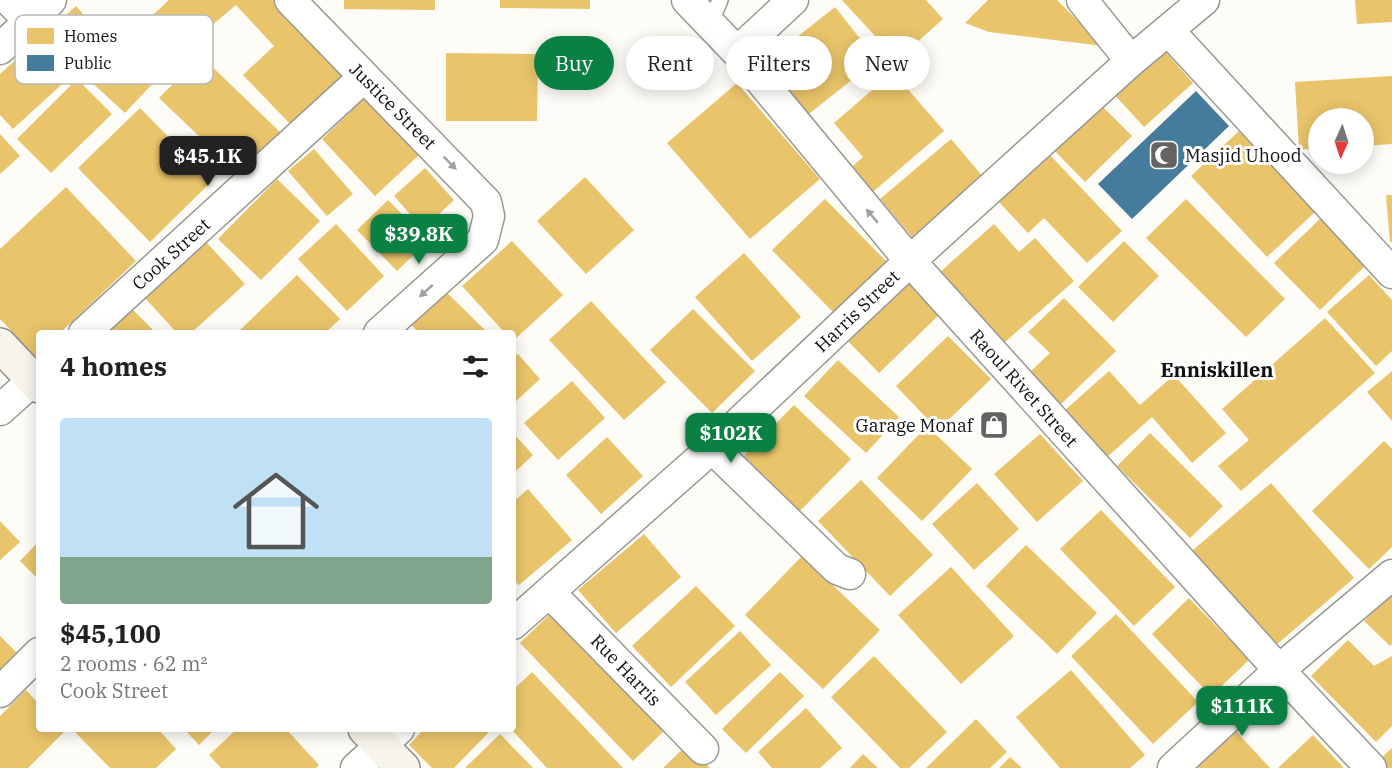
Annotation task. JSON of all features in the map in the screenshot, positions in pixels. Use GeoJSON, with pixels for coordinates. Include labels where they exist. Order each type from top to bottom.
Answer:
{"type":"FeatureCollection","features":[{"type":"Feature","properties":{"kind":"main road"},"geometry":{"type":"LineString","coordinates":[[0,345],[36,379]]}},
{"type":"Feature","properties":{"kind":"street"},"geometry":{"type":"LineString","coordinates":[[19,10],[51,0]]}},
{"type":"Feature","properties":{"kind":"street","name":"Justice Street"},"geometry":{"type":"LineString","coordinates":[[290,0],[465,177],[486,202],[489,216],[483,240],[382,330]]}},
{"type":"Feature","properties":{"kind":"street","name":"Raoul Rivet Street"},"geometry":{"type":"LineString","coordinates":[[687,0],[715,12],[728,36]]}},
{"type":"Feature","properties":{"kind":"street"},"geometry":{"type":"LineString","coordinates":[[754,36],[793,0]]}},
{"type":"Feature","properties":{"kind":"street"},"geometry":{"type":"LineString","coordinates":[[1082,0],[1131,61]]}},
{"type":"Feature","properties":{"kind":"street","name":"Harris Street"},"geometry":{"type":"LineString","coordinates":[[516,621],[712,448],[910,261],[1131,61],[1204,0]]}},
{"type":"Feature","properties":{"kind":"street"},"geometry":{"type":"LineString","coordinates":[[0,49],[15,18]]}},
{"type":"Feature","properties":{"kind":"street"},"geometry":{"type":"LineString","coordinates":[[1169,31],[1392,273]]}},
{"type":"Feature","properties":{"kind":"street","name":"Cook Street"},"geometry":{"type":"LineString","coordinates":[[87,330],[364,77]]}},
{"type":"Feature","properties":{"kind":"street","name":"Raoul Rivet Street"},"geometry":{"type":"LineString","coordinates":[[768,90],[910,261],[1371,768]]}},
{"type":"Feature","properties":{"kind":"street"},"geometry":{"type":"LineString","coordinates":[[0,410],[36,381]]}},
{"type":"Feature","properties":{"kind":"street"},"geometry":{"type":"LineString","coordinates":[[712,448],[837,569],[850,574]]}},
{"type":"Feature","properties":{"kind":"street"},"geometry":{"type":"LineString","coordinates":[[1173,768],[1275,665],[1392,575]]}},
{"type":"Feature","properties":{"kind":"street","name":"Rue Harris"},"geometry":{"type":"LineString","coordinates":[[549,592],[703,749]]}},
{"type":"Feature","properties":{"kind":"street"},"geometry":{"type":"LineString","coordinates":[[0,692],[36,656]]}},
{"type":"Feature","properties":{"kind":"street"},"geometry":{"type":"LineString","coordinates":[[356,768],[387,743]]}},
{"type":"Feature","properties":{"kind":"building: Homes"},"geometry":{"type":"Polygon","coordinates":[[[169,0],[284,0],[353,73],[294,128],[243,75],[274,46],[236,5],[213,24],[213,15],[153,15],[169,0]]]}},
{"type":"Feature","properties":{"kind":"building: Homes"},"geometry":{"type":"Polygon","coordinates":[[[344,0],[435,0],[435,10],[344,9],[344,0]]]}},
{"type":"Feature","properties":{"kind":"building: Homes"},"geometry":{"type":"Polygon","coordinates":[[[500,0],[590,0],[590,9],[500,8],[500,0]]]}},
{"type":"Feature","properties":{"kind":"building: Homes"},"geometry":{"type":"Polygon","coordinates":[[[842,0],[926,0],[943,19],[924,36],[875,36],[842,0]]]}},
{"type":"Feature","properties":{"kind":"building: Homes"},"geometry":{"type":"Polygon","coordinates":[[[988,0],[1057,0],[1103,46],[989,32],[965,23],[988,0]]]}},
{"type":"Feature","properties":{"kind":"building: Homes"},"geometry":{"type":"Polygon","coordinates":[[[1355,0],[1392,0],[1392,22],[1357,24],[1355,0]]]}},
{"type":"Feature","properties":{"kind":"building: Homes"},"geometry":{"type":"Polygon","coordinates":[[[76,6],[84,15],[66,15],[76,6]]]}},
{"type":"Feature","properties":{"kind":"building: Homes"},"geometry":{"type":"Polygon","coordinates":[[[835,7],[858,36],[844,36],[844,86],[805,117],[784,90],[832,90],[832,36],[798,36],[835,7]]]}},
{"type":"Feature","properties":{"kind":"building: Homes"},"geometry":{"type":"Polygon","coordinates":[[[1163,49],[1193,83],[1144,127],[1113,93],[1163,49]]]}},
{"type":"Feature","properties":{"kind":"building: Homes"},"geometry":{"type":"Polygon","coordinates":[[[446,53],[534,54],[534,90],[537,90],[537,121],[446,121],[446,53]]]}},
{"type":"Feature","properties":{"kind":"building: Homes"},"geometry":{"type":"Polygon","coordinates":[[[15,61],[15,84],[62,84],[13,129],[0,115],[0,74],[15,61]]]}},
{"type":"Feature","properties":{"kind":"building: Homes"},"geometry":{"type":"Polygon","coordinates":[[[213,68],[281,133],[240,175],[159,98],[173,84],[213,84],[213,68]]]}},
{"type":"Feature","properties":{"kind":"building: Homes"},"geometry":{"type":"Polygon","coordinates":[[[1392,76],[1392,144],[1374,145],[1374,108],[1308,108],[1308,149],[1299,150],[1295,82],[1392,76]]]}},
{"type":"Feature","properties":{"kind":"building: Homes"},"geometry":{"type":"Polygon","coordinates":[[[72,84],[82,84],[112,114],[51,173],[17,139],[72,84]]]}},
{"type":"Feature","properties":{"kind":"building: Homes"},"geometry":{"type":"Polygon","coordinates":[[[94,84],[152,84],[125,113],[94,84]]]}},
{"type":"Feature","properties":{"kind":"building: Homes"},"geometry":{"type":"Polygon","coordinates":[[[729,90],[743,90],[820,179],[750,239],[667,143],[729,90]]]}},
{"type":"Feature","properties":{"kind":"building: Homes"},"geometry":{"type":"Polygon","coordinates":[[[872,90],[909,90],[944,131],[868,196],[847,171],[863,157],[834,123],[872,90]]]}},
{"type":"Feature","properties":{"kind":"building: Homes"},"geometry":{"type":"Polygon","coordinates":[[[365,98],[419,155],[375,196],[322,139],[365,98]]]}},
{"type":"Feature","properties":{"kind":"building: Homes"},"geometry":{"type":"Polygon","coordinates":[[[1100,104],[1132,136],[1085,182],[1054,150],[1100,104]]]}},
{"type":"Feature","properties":{"kind":"building: Homes"},"geometry":{"type":"Polygon","coordinates":[[[140,108],[212,181],[150,242],[78,168],[140,108]]]}},
{"type":"Feature","properties":{"kind":"building: Homes"},"geometry":{"type":"Polygon","coordinates":[[[1239,131],[1315,212],[1267,257],[1191,176],[1239,131]]]}},
{"type":"Feature","properties":{"kind":"building: Homes"},"geometry":{"type":"Polygon","coordinates":[[[0,134],[20,156],[0,174],[0,134]]]}},
{"type":"Feature","properties":{"kind":"building: Homes"},"geometry":{"type":"Polygon","coordinates":[[[951,139],[984,178],[913,238],[880,199],[951,139]]]}},
{"type":"Feature","properties":{"kind":"building: Homes"},"geometry":{"type":"Polygon","coordinates":[[[314,149],[353,194],[327,216],[288,171],[314,149]]]}},
{"type":"Feature","properties":{"kind":"building: Homes"},"geometry":{"type":"Polygon","coordinates":[[[1049,154],[1122,231],[1087,263],[1044,218],[1028,233],[998,201],[1049,154]]]}},
{"type":"Feature","properties":{"kind":"building: Homes"},"geometry":{"type":"Polygon","coordinates":[[[425,168],[454,200],[423,229],[394,196],[425,168]]]}},
{"type":"Feature","properties":{"kind":"building: Homes"},"geometry":{"type":"Polygon","coordinates":[[[585,177],[634,230],[586,274],[537,221],[585,177]]]}},
{"type":"Feature","properties":{"kind":"building: Homes"},"geometry":{"type":"Polygon","coordinates":[[[277,179],[320,221],[261,280],[218,239],[277,179]]]}},
{"type":"Feature","properties":{"kind":"building: Homes"},"geometry":{"type":"Polygon","coordinates":[[[66,187],[136,261],[63,330],[36,330],[35,356],[0,319],[0,249],[66,187]]]}},
{"type":"Feature","properties":{"kind":"building: Homes"},"geometry":{"type":"Polygon","coordinates":[[[1386,195],[1392,195],[1392,242],[1390,242],[1386,195]]]}},
{"type":"Feature","properties":{"kind":"building: Homes"},"geometry":{"type":"Polygon","coordinates":[[[825,199],[887,262],[834,313],[772,250],[825,199]]]}},
{"type":"Feature","properties":{"kind":"building: Homes"},"geometry":{"type":"Polygon","coordinates":[[[1186,199],[1285,299],[1246,337],[1146,238],[1186,199]]]}},
{"type":"Feature","properties":{"kind":"building: Homes"},"geometry":{"type":"Polygon","coordinates":[[[388,200],[428,241],[397,271],[357,230],[388,200]]]}},
{"type":"Feature","properties":{"kind":"building: Homes"},"geometry":{"type":"Polygon","coordinates":[[[1323,216],[1368,263],[1320,310],[1274,263],[1323,216]]]}},
{"type":"Feature","properties":{"kind":"building: Homes"},"geometry":{"type":"Polygon","coordinates":[[[336,224],[384,276],[347,311],[298,259],[336,224]]]}},
{"type":"Feature","properties":{"kind":"building: Homes"},"geometry":{"type":"Polygon","coordinates":[[[994,224],[1019,252],[1035,238],[1074,281],[1004,343],[940,272],[994,224]]]}},
{"type":"Feature","properties":{"kind":"building: Homes"},"geometry":{"type":"Polygon","coordinates":[[[512,241],[563,295],[516,338],[516,330],[502,330],[462,286],[512,241]]]}},
{"type":"Feature","properties":{"kind":"building: Homes"},"geometry":{"type":"Polygon","coordinates":[[[1124,241],[1159,276],[1113,322],[1078,287],[1124,241]]]}},
{"type":"Feature","properties":{"kind":"building: Homes"},"geometry":{"type":"Polygon","coordinates":[[[206,242],[245,284],[194,330],[174,330],[145,298],[206,242]]]}},
{"type":"Feature","properties":{"kind":"building: Homes"},"geometry":{"type":"Polygon","coordinates":[[[744,253],[801,317],[752,361],[695,297],[744,253]]]}},
{"type":"Feature","properties":{"kind":"building: Homes"},"geometry":{"type":"Polygon","coordinates":[[[297,275],[340,319],[328,330],[240,330],[297,275]]]}},
{"type":"Feature","properties":{"kind":"building: Homes"},"geometry":{"type":"Polygon","coordinates":[[[1369,275],[1392,300],[1392,351],[1376,366],[1327,312],[1369,275]]]}},
{"type":"Feature","properties":{"kind":"building: Homes"},"geometry":{"type":"Polygon","coordinates":[[[907,280],[940,314],[879,373],[846,339],[907,280]]]}},
{"type":"Feature","properties":{"kind":"building: Homes"},"geometry":{"type":"Polygon","coordinates":[[[439,285],[485,330],[417,330],[405,319],[439,285]]]}},
{"type":"Feature","properties":{"kind":"building: Homes"},"geometry":{"type":"Polygon","coordinates":[[[1064,298],[1116,351],[1061,404],[1030,372],[1050,353],[1028,332],[1064,298]]]}},
{"type":"Feature","properties":{"kind":"building: Homes"},"geometry":{"type":"Polygon","coordinates":[[[591,301],[666,382],[624,420],[549,340],[591,301]]]}},
{"type":"Feature","properties":{"kind":"building: Homes"},"geometry":{"type":"Polygon","coordinates":[[[131,308],[153,330],[109,330],[131,308]]]}},
{"type":"Feature","properties":{"kind":"building: Homes"},"geometry":{"type":"Polygon","coordinates":[[[693,309],[755,371],[712,413],[650,350],[693,309]]]}},
{"type":"Feature","properties":{"kind":"building: Homes"},"geometry":{"type":"Polygon","coordinates":[[[1325,318],[1375,373],[1241,491],[1218,466],[1249,440],[1222,409],[1325,318]]]}},
{"type":"Feature","properties":{"kind":"building: Homes"},"geometry":{"type":"Polygon","coordinates":[[[948,336],[991,379],[938,430],[896,386],[948,336]]]}},
{"type":"Feature","properties":{"kind":"building: Homes"},"geometry":{"type":"Polygon","coordinates":[[[518,354],[540,379],[516,401],[516,356],[518,354]]]}},
{"type":"Feature","properties":{"kind":"building: Homes"},"geometry":{"type":"Polygon","coordinates":[[[838,360],[899,417],[866,453],[804,396],[838,360]]]}},
{"type":"Feature","properties":{"kind":"building: Homes"},"geometry":{"type":"Polygon","coordinates":[[[1109,371],[1140,405],[1174,375],[1226,433],[1192,463],[1152,417],[1106,458],[1064,411],[1109,371]]]}},
{"type":"Feature","properties":{"kind":"building: Homes"},"geometry":{"type":"Polygon","coordinates":[[[1392,371],[1392,421],[1367,392],[1392,371]]]}},
{"type":"Feature","properties":{"kind":"building: Homes"},"geometry":{"type":"Polygon","coordinates":[[[572,381],[605,418],[558,460],[524,423],[572,381]]]}},
{"type":"Feature","properties":{"kind":"building: Homes"},"geometry":{"type":"Polygon","coordinates":[[[794,405],[851,459],[800,511],[744,456],[794,405]]]}},
{"type":"Feature","properties":{"kind":"building: Homes"},"geometry":{"type":"Polygon","coordinates":[[[927,426],[972,469],[922,521],[877,478],[927,426]]]}},
{"type":"Feature","properties":{"kind":"building: Homes"},"geometry":{"type":"Polygon","coordinates":[[[1150,433],[1223,506],[1190,538],[1117,466],[1150,433]]]}},
{"type":"Feature","properties":{"kind":"building: Homes"},"geometry":{"type":"Polygon","coordinates":[[[1040,434],[1083,481],[1037,522],[994,474],[1040,434]]]}},
{"type":"Feature","properties":{"kind":"building: Homes"},"geometry":{"type":"Polygon","coordinates":[[[516,436],[533,455],[516,471],[516,436]]]}},
{"type":"Feature","properties":{"kind":"building: Homes"},"geometry":{"type":"Polygon","coordinates":[[[607,437],[643,476],[601,514],[566,475],[607,437]]]}},
{"type":"Feature","properties":{"kind":"building: Homes"},"geometry":{"type":"Polygon","coordinates":[[[1384,441],[1392,449],[1392,547],[1369,569],[1312,511],[1384,441]]]}},
{"type":"Feature","properties":{"kind":"building: Homes"},"geometry":{"type":"Polygon","coordinates":[[[861,480],[933,555],[890,596],[818,521],[861,480]]]}},
{"type":"Feature","properties":{"kind":"building: Homes"},"geometry":{"type":"Polygon","coordinates":[[[977,483],[1019,529],[974,570],[932,524],[977,483]]]}},
{"type":"Feature","properties":{"kind":"building: Homes"},"geometry":{"type":"Polygon","coordinates":[[[1271,483],[1354,578],[1275,646],[1192,551],[1271,483]]]}},
{"type":"Feature","properties":{"kind":"building: Homes"},"geometry":{"type":"Polygon","coordinates":[[[528,489],[572,540],[519,585],[516,582],[516,499],[528,489]]]}},
{"type":"Feature","properties":{"kind":"building: Homes"},"geometry":{"type":"Polygon","coordinates":[[[1101,510],[1175,587],[1134,626],[1060,549],[1101,510]]]}},
{"type":"Feature","properties":{"kind":"building: Homes"},"geometry":{"type":"Polygon","coordinates":[[[0,521],[20,542],[0,560],[0,521]]]}},
{"type":"Feature","properties":{"kind":"building: Homes"},"geometry":{"type":"Polygon","coordinates":[[[644,534],[681,577],[616,633],[578,590],[644,534]]]}},
{"type":"Feature","properties":{"kind":"building: Homes"},"geometry":{"type":"Polygon","coordinates":[[[36,544],[36,577],[20,561],[36,544]]]}},
{"type":"Feature","properties":{"kind":"building: Homes"},"geometry":{"type":"Polygon","coordinates":[[[1026,545],[1097,613],[1057,654],[986,586],[1026,545]]]}},
{"type":"Feature","properties":{"kind":"building: Homes"},"geometry":{"type":"Polygon","coordinates":[[[802,556],[880,630],[823,689],[745,615],[802,556]]]}},
{"type":"Feature","properties":{"kind":"building: Homes"},"geometry":{"type":"Polygon","coordinates":[[[951,567],[1014,636],[961,684],[898,615],[951,567]]]}},
{"type":"Feature","properties":{"kind":"building: Homes"},"geometry":{"type":"Polygon","coordinates":[[[696,586],[735,626],[671,687],[632,646],[696,586]]]}},
{"type":"Feature","properties":{"kind":"building: Homes"},"geometry":{"type":"Polygon","coordinates":[[[1392,593],[1392,644],[1390,646],[1364,621],[1392,593]]]}},
{"type":"Feature","properties":{"kind":"building: Homes"},"geometry":{"type":"Polygon","coordinates":[[[1189,598],[1249,660],[1211,696],[1152,634],[1189,598]]]}},
{"type":"Feature","properties":{"kind":"building: Homes"},"geometry":{"type":"Polygon","coordinates":[[[553,611],[666,729],[633,761],[520,643],[553,611]]]}},
{"type":"Feature","properties":{"kind":"building: Homes"},"geometry":{"type":"Polygon","coordinates":[[[1116,614],[1198,702],[1153,744],[1071,656],[1116,614]]]}},
{"type":"Feature","properties":{"kind":"building: Homes"},"geometry":{"type":"Polygon","coordinates":[[[740,631],[771,665],[716,715],[685,682],[740,631]]]}},
{"type":"Feature","properties":{"kind":"building: Homes"},"geometry":{"type":"Polygon","coordinates":[[[0,636],[22,658],[0,680],[0,636]]]}},
{"type":"Feature","properties":{"kind":"building: Homes"},"geometry":{"type":"Polygon","coordinates":[[[1348,640],[1374,666],[1392,656],[1392,726],[1376,742],[1311,676],[1348,640]]]}},
{"type":"Feature","properties":{"kind":"building: Homes"},"geometry":{"type":"Polygon","coordinates":[[[874,656],[947,732],[909,768],[900,768],[831,697],[874,656]]]}},
{"type":"Feature","properties":{"kind":"building: Homes"},"geometry":{"type":"Polygon","coordinates":[[[1071,670],[1145,755],[1130,768],[1060,768],[1016,717],[1071,670]]]}},
{"type":"Feature","properties":{"kind":"building: Homes"},"geometry":{"type":"Polygon","coordinates":[[[532,672],[623,768],[547,768],[514,732],[516,732],[516,687],[532,672]]]}},
{"type":"Feature","properties":{"kind":"building: Homes"},"geometry":{"type":"Polygon","coordinates":[[[780,672],[804,696],[746,753],[722,729],[780,672]]]}},
{"type":"Feature","properties":{"kind":"building: Homes"},"geometry":{"type":"Polygon","coordinates":[[[26,690],[36,701],[36,732],[64,732],[28,768],[0,768],[0,716],[26,690]]]}},
{"type":"Feature","properties":{"kind":"building: Homes"},"geometry":{"type":"Polygon","coordinates":[[[806,708],[842,748],[820,768],[772,768],[758,752],[806,708]]]}},
{"type":"Feature","properties":{"kind":"building: Homes"},"geometry":{"type":"Polygon","coordinates":[[[976,719],[1007,752],[990,768],[926,768],[976,719]]]}},
{"type":"Feature","properties":{"kind":"building: Homes"},"geometry":{"type":"Polygon","coordinates":[[[1233,728],[1270,768],[1191,768],[1233,728]]]}},
{"type":"Feature","properties":{"kind":"building: Homes"},"geometry":{"type":"Polygon","coordinates":[[[75,732],[161,732],[176,749],[156,768],[110,768],[75,732]]]}},
{"type":"Feature","properties":{"kind":"building: Homes"},"geometry":{"type":"Polygon","coordinates":[[[187,732],[212,732],[199,745],[187,732]]]}},
{"type":"Feature","properties":{"kind":"building: Homes"},"geometry":{"type":"Polygon","coordinates":[[[234,732],[289,732],[319,765],[316,768],[221,768],[209,755],[234,732]]]}},
{"type":"Feature","properties":{"kind":"building: Homes"},"geometry":{"type":"Polygon","coordinates":[[[421,732],[489,732],[454,768],[432,768],[409,745],[421,732]]]}},
{"type":"Feature","properties":{"kind":"building: Homes"},"geometry":{"type":"Polygon","coordinates":[[[500,734],[533,768],[465,768],[500,734]]]}},
{"type":"Feature","properties":{"kind":"building: Homes"},"geometry":{"type":"Polygon","coordinates":[[[1313,735],[1344,768],[1278,768],[1313,735]]]}},
{"type":"Feature","properties":{"kind":"building: Homes"},"geometry":{"type":"Polygon","coordinates":[[[687,745],[710,768],[663,768],[687,745]]]}},
{"type":"Feature","properties":{"kind":"building: Homes"},"geometry":{"type":"Polygon","coordinates":[[[1392,748],[1392,768],[1388,768],[1380,759],[1392,748]]]}},
{"type":"Feature","properties":{"kind":"building: Homes"},"geometry":{"type":"Polygon","coordinates":[[[863,754],[878,768],[850,768],[863,754]]]}},
{"type":"Feature","properties":{"kind":"building: Homes"},"geometry":{"type":"Polygon","coordinates":[[[1010,757],[1022,768],[999,768],[1010,757]]]}},
{"type":"Feature","properties":{"kind":"building: Public","name":"Masjid Uhood"},"geometry":{"type":"Polygon","coordinates":[[[1196,91],[1229,126],[1132,219],[1098,184],[1196,91]]]}},
{"type":"Feature","properties":{"kind":"place","name":"Masjid Uhood"},"geometry":{"type":"Point","coordinates":[1164,155]}},
{"type":"Feature","properties":{"kind":"place","name":"Garage Monaf"},"geometry":{"type":"Point","coordinates":[994,425]}},
{"type":"Feature","properties":{"kind":"district","name":"Enniskillen"},"geometry":{"type":"Point","coordinates":[1217,369]}}]}
